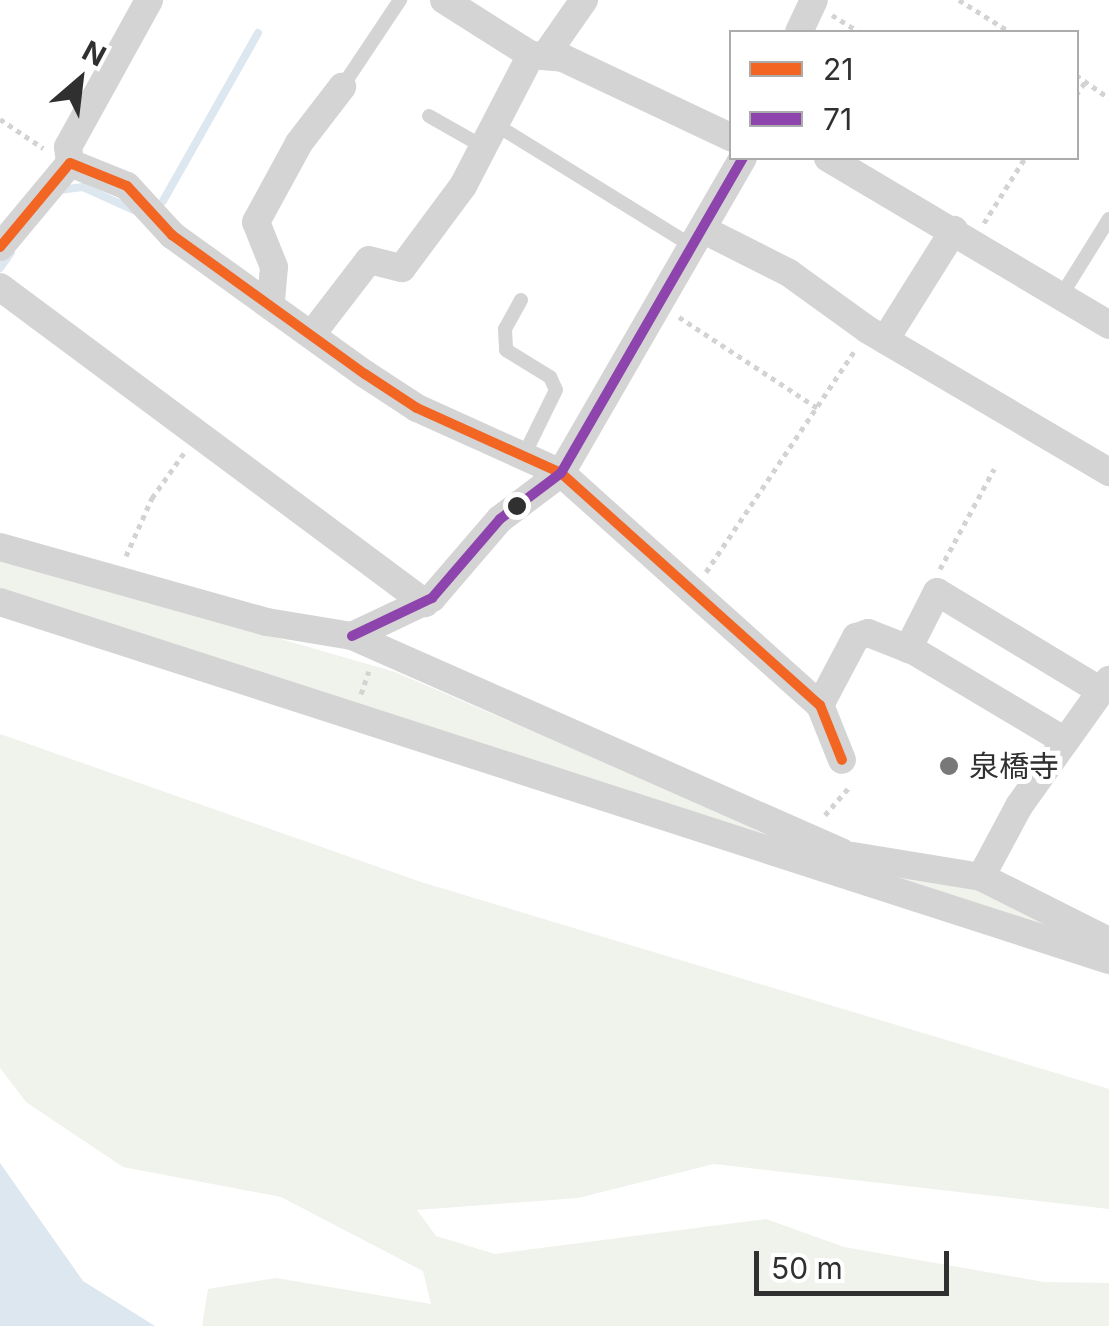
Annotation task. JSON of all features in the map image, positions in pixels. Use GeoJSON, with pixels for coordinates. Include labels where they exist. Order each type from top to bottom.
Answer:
{"type":"FeatureCollection","features":[{"type":"Feature","properties":{"kind":"street"},"geometry":{"type":"LineString","coordinates":[[0,247],[70,164],[68,147],[149,0]]}},
{"type":"Feature","properties":{"kind":"street"},"geometry":{"type":"LineString","coordinates":[[444,0],[539,54],[729,137]]}},
{"type":"Feature","properties":{"kind":"street"},"geometry":{"type":"LineString","coordinates":[[799,30],[814,0]]}},
{"type":"Feature","properties":{"kind":"street"},"geometry":{"type":"LineString","coordinates":[[312,334],[369,260],[402,268],[452,193],[463,186],[486,134],[539,54],[580,3]]}},
{"type":"Feature","properties":{"kind":"street"},"geometry":{"type":"LineString","coordinates":[[271,301],[274,268],[256,222],[299,143],[342,87]]}},
{"type":"Feature","properties":{"kind":"street"},"geometry":{"type":"LineString","coordinates":[[364,642],[425,602],[500,519],[561,473],[742,160]]}},
{"type":"Feature","properties":{"kind":"street"},"geometry":{"type":"LineString","coordinates":[[831,160],[1109,325]]}},
{"type":"Feature","properties":{"kind":"street"},"geometry":{"type":"LineString","coordinates":[[70,164],[127,186],[172,235],[271,301],[417,408],[522,460],[561,473],[820,706],[842,760]]}},
{"type":"Feature","properties":{"kind":"street"},"geometry":{"type":"LineString","coordinates":[[877,335],[964,236]]}},
{"type":"Feature","properties":{"kind":"street"},"geometry":{"type":"LineString","coordinates":[[699,238],[790,274],[877,335],[1109,472]]}},
{"type":"Feature","properties":{"kind":"street"},"geometry":{"type":"LineString","coordinates":[[0,287],[425,602]]}},
{"type":"Feature","properties":{"kind":"street"},"geometry":{"type":"LineString","coordinates":[[2,548],[267,622],[364,642],[811,840],[850,864],[980,877],[1109,941]]}},
{"type":"Feature","properties":{"kind":"street"},"geometry":{"type":"LineString","coordinates":[[908,649],[936,592],[1105,685],[1018,806],[980,877]]}},
{"type":"Feature","properties":{"kind":"street"},"geometry":{"type":"LineString","coordinates":[[0,602],[850,864],[1109,960]]}},
{"type":"Feature","properties":{"kind":"street"},"geometry":{"type":"LineString","coordinates":[[820,706],[862,634],[908,649],[1065,741]]}},
{"type":"Feature","properties":{"kind":"lane"},"geometry":{"type":"LineString","coordinates":[[342,87],[400,0]]}},
{"type":"Feature","properties":{"kind":"lane"},"geometry":{"type":"LineString","coordinates":[[429,116],[486,134],[699,238]]}},
{"type":"Feature","properties":{"kind":"lane"},"geometry":{"type":"LineString","coordinates":[[1060,296],[1109,219]]}},
{"type":"Feature","properties":{"kind":"lane"},"geometry":{"type":"LineString","coordinates":[[520,300],[505,330],[506,350],[550,377],[556,390],[522,460]]}},
{"type":"Feature","properties":{"kind":"path"},"geometry":{"type":"LineString","coordinates":[[959,0],[1007,30]]}},
{"type":"Feature","properties":{"kind":"path"},"geometry":{"type":"LineString","coordinates":[[1079,78],[1109,98]]}},
{"type":"Feature","properties":{"kind":"path"},"geometry":{"type":"LineString","coordinates":[[1079,90],[1085,82]]}},
{"type":"Feature","properties":{"kind":"path"},"geometry":{"type":"LineString","coordinates":[[0,119],[70,164]]}},
{"type":"Feature","properties":{"kind":"path"},"geometry":{"type":"LineString","coordinates":[[964,236],[1023,160]]}},
{"type":"Feature","properties":{"kind":"path"},"geometry":{"type":"LineString","coordinates":[[660,304],[819,409]]}},
{"type":"Feature","properties":{"kind":"path"},"geometry":{"type":"LineString","coordinates":[[693,589],[819,409],[877,335]]}},
{"type":"Feature","properties":{"kind":"path"},"geometry":{"type":"LineString","coordinates":[[108,576],[197,434]]}},
{"type":"Feature","properties":{"kind":"path"},"geometry":{"type":"LineString","coordinates":[[936,592],[939,572],[994,469]]}},
{"type":"Feature","properties":{"kind":"path"},"geometry":{"type":"LineString","coordinates":[[354,714],[364,642]]}},
{"type":"Feature","properties":{"kind":"path"},"geometry":{"type":"LineString","coordinates":[[811,840],[851,783],[842,760]]}},
{"type":"Feature","properties":{"kind":"shaded area"},"geometry":{"type":"Polygon","coordinates":[[[0,558],[395,672],[818,854],[0,591],[0,558]]]}},
{"type":"Feature","properties":{"kind":"shaded area"},"geometry":{"type":"Polygon","coordinates":[[[0,734],[421,882],[1109,1089],[1109,1209],[714,1164],[578,1198],[417,1210],[436,1236],[495,1254],[766,1219],[844,1247],[1044,1282],[1109,1283],[1109,1326],[202,1326],[208,1289],[276,1278],[431,1304],[423,1271],[281,1197],[123,1167],[26,1102],[0,1068],[0,734]]]}},
{"type":"Feature","properties":{"kind":"shaded area"},"geometry":{"type":"Polygon","coordinates":[[[883,872],[979,886],[1109,949],[883,872]]]}},
{"type":"Feature","properties":{"kind":"shaded area"},"geometry":{"type":"Polygon","coordinates":[[[0,1163],[83,1281],[155,1326],[0,1326],[0,1163]]]}},
{"type":"Feature","properties":{"kind":"waterway"},"geometry":{"type":"LineString","coordinates":[[163,201],[258,33]]}},
{"type":"Feature","properties":{"kind":"waterway"},"geometry":{"type":"LineString","coordinates":[[59,190],[83,187],[134,210]]}},
{"type":"Feature","properties":{"kind":"waterway"},"geometry":{"type":"LineString","coordinates":[[0,268],[11,252]]}},
{"type":"Feature","properties":{"kind":"transit line","name":"71"},"geometry":{"type":"LineString","coordinates":[[352,636],[432,598],[500,519],[561,473],[742,160]]}},
{"type":"Feature","properties":{"kind":"transit line","name":"21"},"geometry":{"type":"LineString","coordinates":[[0,247],[70,163],[127,186],[172,235],[365,374],[417,408],[561,473],[820,705],[842,760]]}},
{"type":"Feature","properties":{"kind":"place","name":"泉橋寺"},"geometry":{"type":"Point","coordinates":[949,766]}}]}
